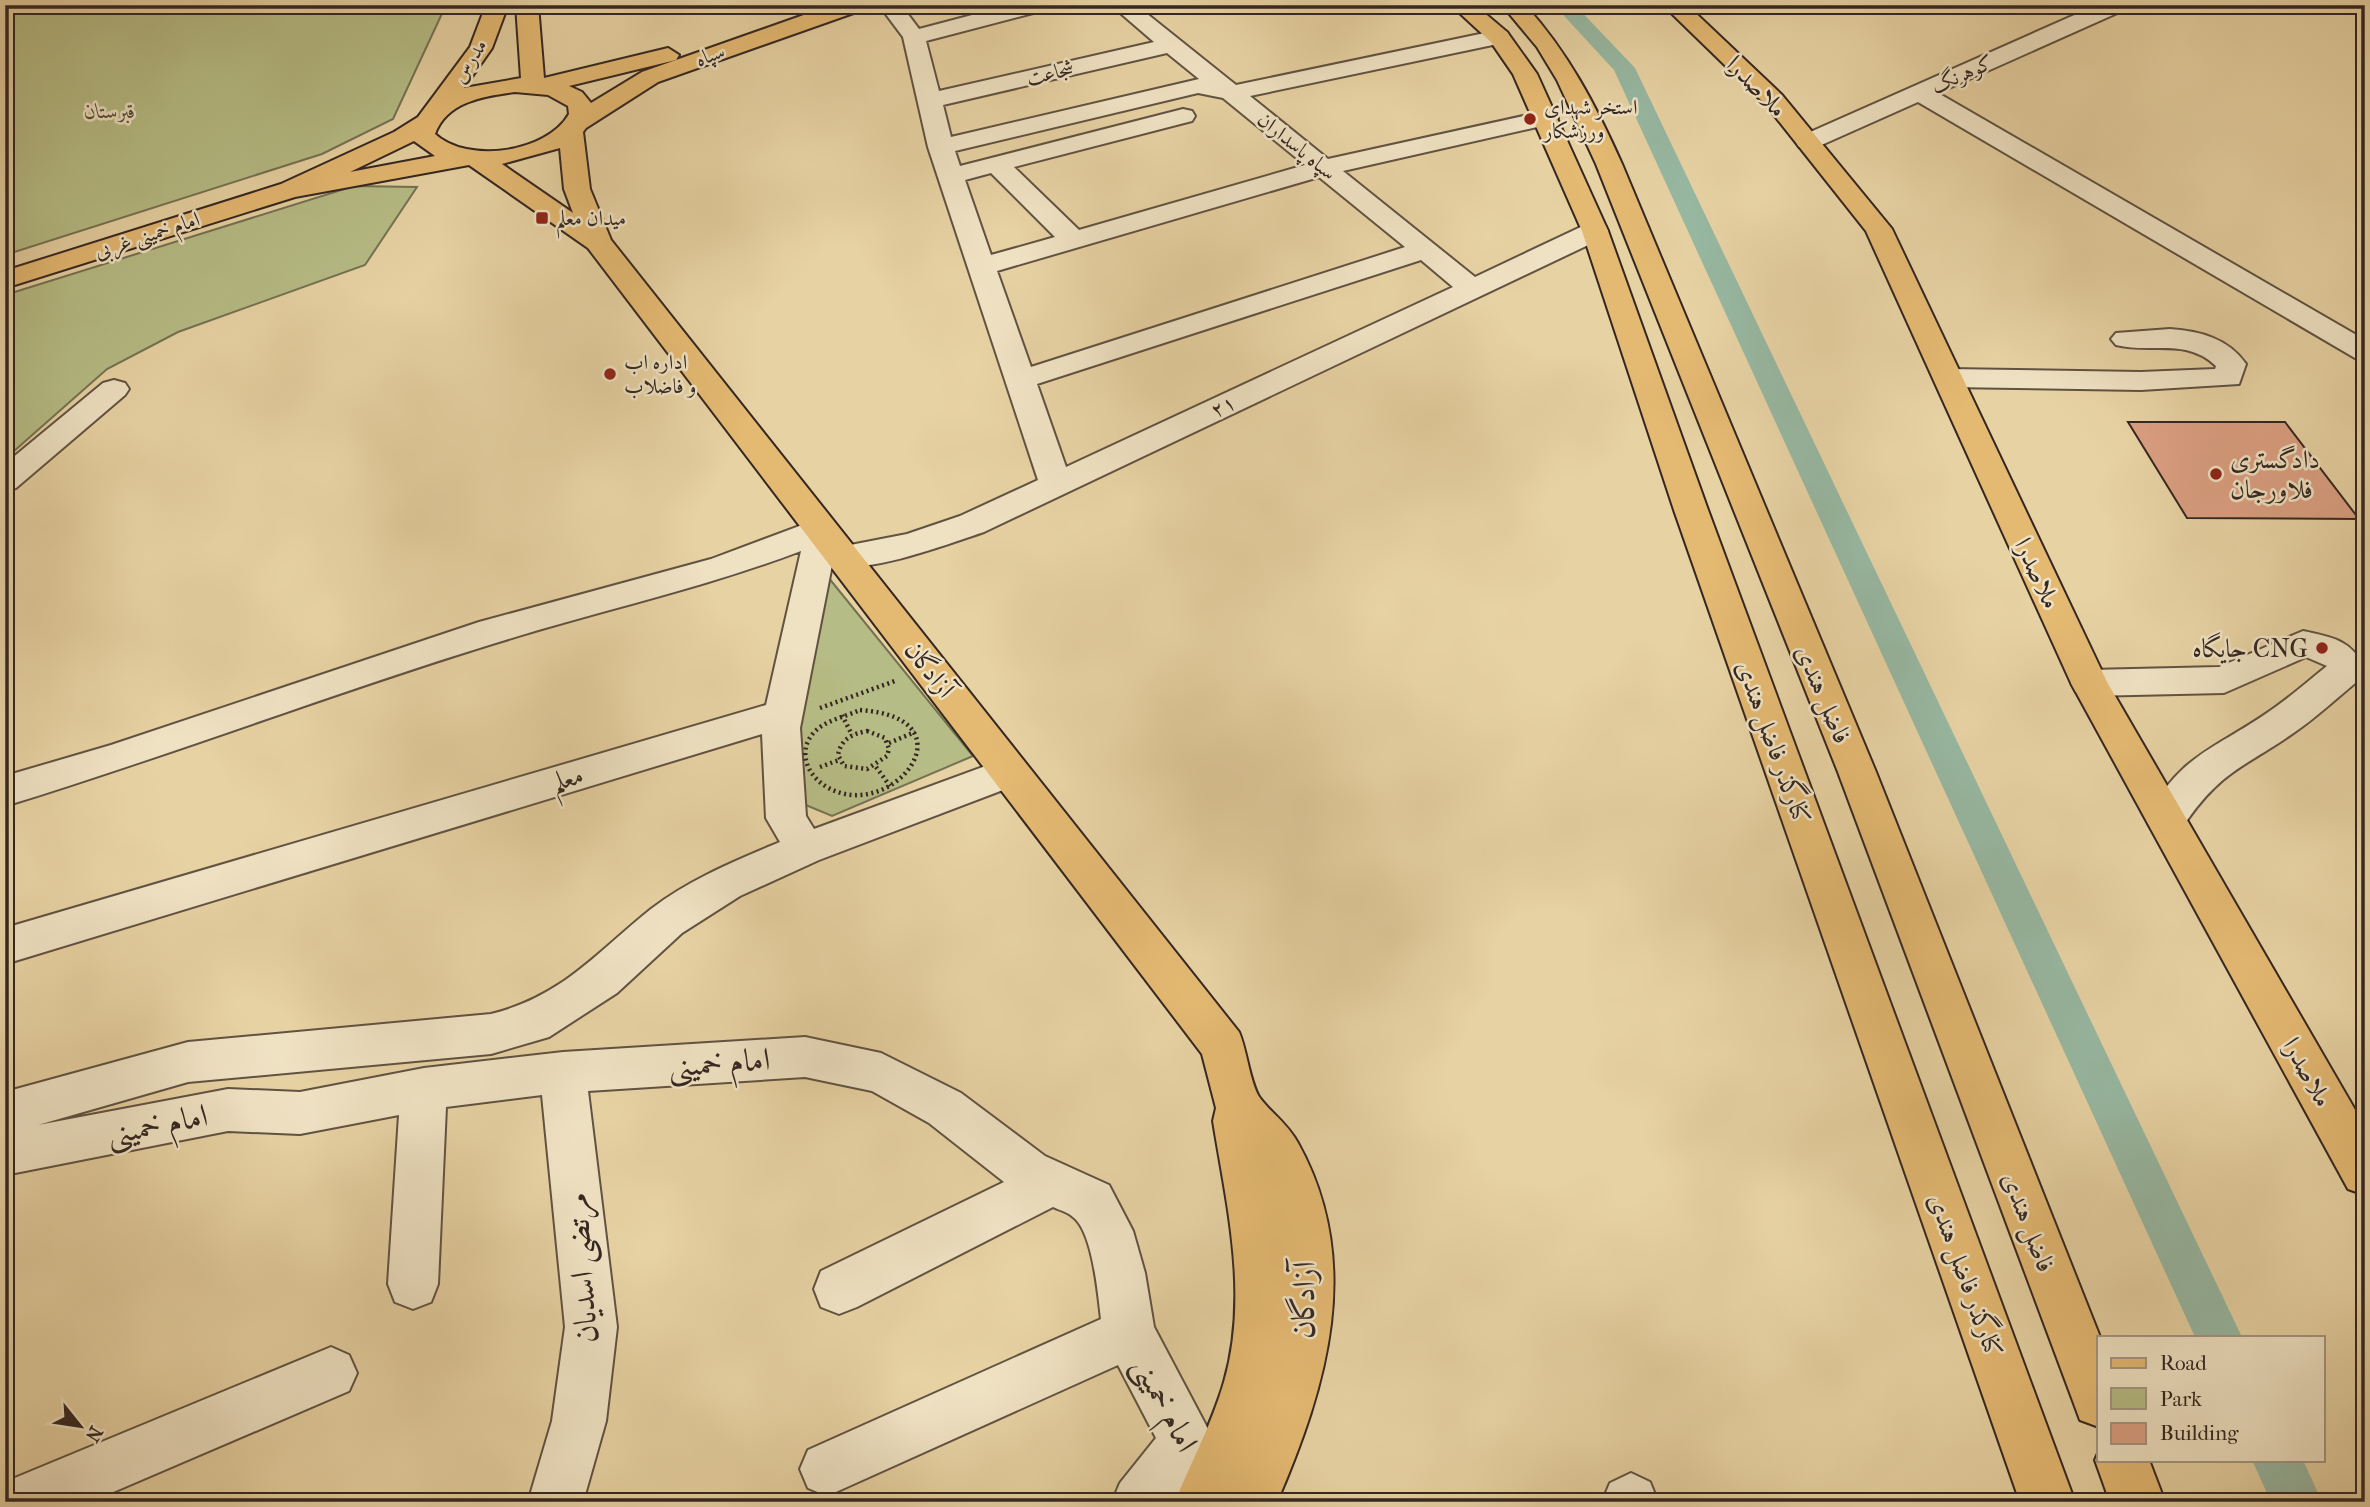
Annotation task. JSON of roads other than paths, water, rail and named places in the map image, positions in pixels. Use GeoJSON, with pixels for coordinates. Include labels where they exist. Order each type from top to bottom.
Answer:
{"type":"FeatureCollection","features":[{"type":"Feature","properties":{"kind":"main road","name":"مدرس"},"geometry":{"type":"LineString","coordinates":[[429,118],[481,47],[497,5]]}},
{"type":"Feature","properties":{"kind":"main road","name":"مدرس"},"geometry":{"type":"LineString","coordinates":[[527,5],[537,86]]}},
{"type":"Feature","properties":{"kind":"main road","name":"سپاه"},"geometry":{"type":"LineString","coordinates":[[573,127],[650,77],[855,5]]}},
{"type":"Feature","properties":{"kind":"main road","name":"کنارگذر فاضل هندی"},"geometry":{"type":"LineString","coordinates":[[1462,5],[1506,21],[1525,75],[1595,231],[1691,510],[2048,1502]]}},
{"type":"Feature","properties":{"kind":"main road","name":"ملاصدرا"},"geometry":{"type":"LineString","coordinates":[[1674,5],[1774,100],[1879,229],[2089,683],[2358,1146]]}},
{"type":"Feature","properties":{"kind":"main road","name":"سپاه"},"geometry":{"type":"LineString","coordinates":[[537,86],[661,57],[821,6]]}},
{"type":"Feature","properties":{"kind":"main road","name":"فاضل هندی"},"geometry":{"type":"LineString","coordinates":[[1506,21],[1548,42],[1565,69],[1609,164],[1857,772],[2097,1396]]}},
{"type":"Feature","properties":{"kind":"main road"},"geometry":{"type":"LineString","coordinates":[[573,127],[548,144],[529,151],[472,158],[438,151],[428,145],[422,135],[429,118],[473,93],[537,86],[565,92],[575,99],[580,107],[573,127],[578,189],[598,242]]}},
{"type":"Feature","properties":{"kind":"main road","name":"امام خمینی غربی"},"geometry":{"type":"LineString","coordinates":[[5,281],[290,190],[404,137],[429,118]]}},
{"type":"Feature","properties":{"kind":"main road"},"geometry":{"type":"LineString","coordinates":[[472,158],[598,242]]}},
{"type":"Feature","properties":{"kind":"main road","name":"امام خمینی غربی"},"geometry":{"type":"LineString","coordinates":[[290,190],[472,158]]}},
{"type":"Feature","properties":{"kind":"main road","name":"آزادگان"},"geometry":{"type":"LineString","coordinates":[[598,242],[1223,1046],[1239,1108],[1236,1121],[1257,1252],[1259,1339],[1239,1417],[1212,1483]]}},
{"type":"Feature","properties":{"kind":"main road"},"geometry":{"type":"LineString","coordinates":[[2123,1462],[2138,1502]]}},
{"type":"Feature","properties":{"kind":"street"},"geometry":{"type":"LineString","coordinates":[[890,5],[914,37],[941,148],[1056,485]]}},
{"type":"Feature","properties":{"kind":"street"},"geometry":{"type":"LineString","coordinates":[[914,37],[1037,5]]}},
{"type":"Feature","properties":{"kind":"street","name":"سپاه پاسداران"},"geometry":{"type":"LineString","coordinates":[[1122,5],[1471,287]]}},
{"type":"Feature","properties":{"kind":"street","name":"کوهرنگ"},"geometry":{"type":"LineString","coordinates":[[1808,142],[2116,5]]}},
{"type":"Feature","properties":{"kind":"street"},"geometry":{"type":"LineString","coordinates":[[951,176],[1211,109],[1231,93],[1506,21]]}},
{"type":"Feature","properties":{"kind":"street","name":"شجاعت"},"geometry":{"type":"LineString","coordinates":[[928,101],[1172,45]]}},
{"type":"Feature","properties":{"kind":"street"},"geometry":{"type":"LineString","coordinates":[[941,148],[1198,86],[1231,93]]}},
{"type":"Feature","properties":{"kind":"street"},"geometry":{"type":"LineString","coordinates":[[1919,92],[2365,352]]}},
{"type":"Feature","properties":{"kind":"street"},"geometry":{"type":"LineString","coordinates":[[981,267],[1323,168],[1546,118]]}},
{"type":"Feature","properties":{"kind":"street"},"geometry":{"type":"LineString","coordinates":[[997,165],[1074,240]]}},
{"type":"Feature","properties":{"kind":"street","name":"۲۱"},"geometry":{"type":"LineString","coordinates":[[5,791],[118,757],[492,631],[722,568],[832,543],[911,544],[972,524],[1595,231]]}},
{"type":"Feature","properties":{"kind":"street"},"geometry":{"type":"LineString","coordinates":[[1020,380],[1425,250]]}},
{"type":"Feature","properties":{"kind":"street"},"geometry":{"type":"LineString","coordinates":[[1948,378],[2141,381],[2228,378],[2231,364],[2218,349],[2193,339],[2126,339]]}},
{"type":"Feature","properties":{"kind":"street"},"geometry":{"type":"LineString","coordinates":[[5,481],[114,389]]}},
{"type":"Feature","properties":{"kind":"street"},"geometry":{"type":"LineString","coordinates":[[805,849],[786,818],[781,728],[832,543]]}},
{"type":"Feature","properties":{"kind":"street"},"geometry":{"type":"LineString","coordinates":[[2089,683],[2224,680],[2303,644],[2322,648],[2342,658],[2347,670],[2333,684],[2279,724],[2224,756],[2195,779],[2166,819]]}},
{"type":"Feature","properties":{"kind":"street","name":"معلم"},"geometry":{"type":"LineString","coordinates":[[5,946],[783,714]]}},
{"type":"Feature","properties":{"kind":"street"},"geometry":{"type":"LineString","coordinates":[[5,1113],[188,1062],[491,1034],[533,1023],[602,980],[667,921],[725,884],[805,849],[1010,772]]}},
{"type":"Feature","properties":{"kind":"street","name":"امام خمینی"},"geometry":{"type":"LineString","coordinates":[[5,1153],[229,1110],[300,1113],[424,1089],[563,1072],[805,1057],[881,1073],[945,1108],[1028,1172],[1092,1201],[1108,1231],[1120,1273],[1129,1333],[1212,1483]]}},
{"type":"Feature","properties":{"kind":"street","name":"مرتضی اسدیان"},"geometry":{"type":"LineString","coordinates":[[555,1502],[579,1421],[591,1327],[563,1072]]}},
{"type":"Feature","properties":{"kind":"street"},"geometry":{"type":"LineString","coordinates":[[413,1284],[424,1089]]}},
{"type":"Feature","properties":{"kind":"street"},"geometry":{"type":"LineString","coordinates":[[839,1289],[1052,1183]]}},
{"type":"Feature","properties":{"kind":"street"},"geometry":{"type":"LineString","coordinates":[[827,1469],[1129,1333]]}},
{"type":"Feature","properties":{"kind":"street"},"geometry":{"type":"LineString","coordinates":[[24,1502],[331,1373]]}},
{"type":"Feature","properties":{"kind":"street"},"geometry":{"type":"LineString","coordinates":[[1139,1502],[1212,1483]]}},
{"type":"Feature","properties":{"kind":"waterway"},"geometry":{"type":"LineString","coordinates":[[1564,5],[1624,68],[2219,1336]]}},
{"type":"Feature","properties":{"kind":"waterway"},"geometry":{"type":"LineString","coordinates":[[2278,1462],[2297,1502]]}},
{"type":"Feature","properties":{"kind":"place","name":"استخر شهدای ورزشکار"},"geometry":{"type":"Point","coordinates":[1530,119]}},
{"type":"Feature","properties":{"kind":"place","name":"میدان معلم"},"geometry":{"type":"Point","coordinates":[542,218]}},
{"type":"Feature","properties":{"kind":"place","name":"اداره اب و فاضلاب"},"geometry":{"type":"Point","coordinates":[610,374]}},
{"type":"Feature","properties":{"kind":"place","name":"دادگستری فلاورجان"},"geometry":{"type":"Point","coordinates":[2216,474]}},
{"type":"Feature","properties":{"kind":"place","name":"جایگاه CNG"},"geometry":{"type":"Point","coordinates":[2322,648]}},
{"type":"Feature","properties":{"kind":"park label","name":"قبرستان"},"geometry":{"type":"Point","coordinates":[110,111]}}]}
